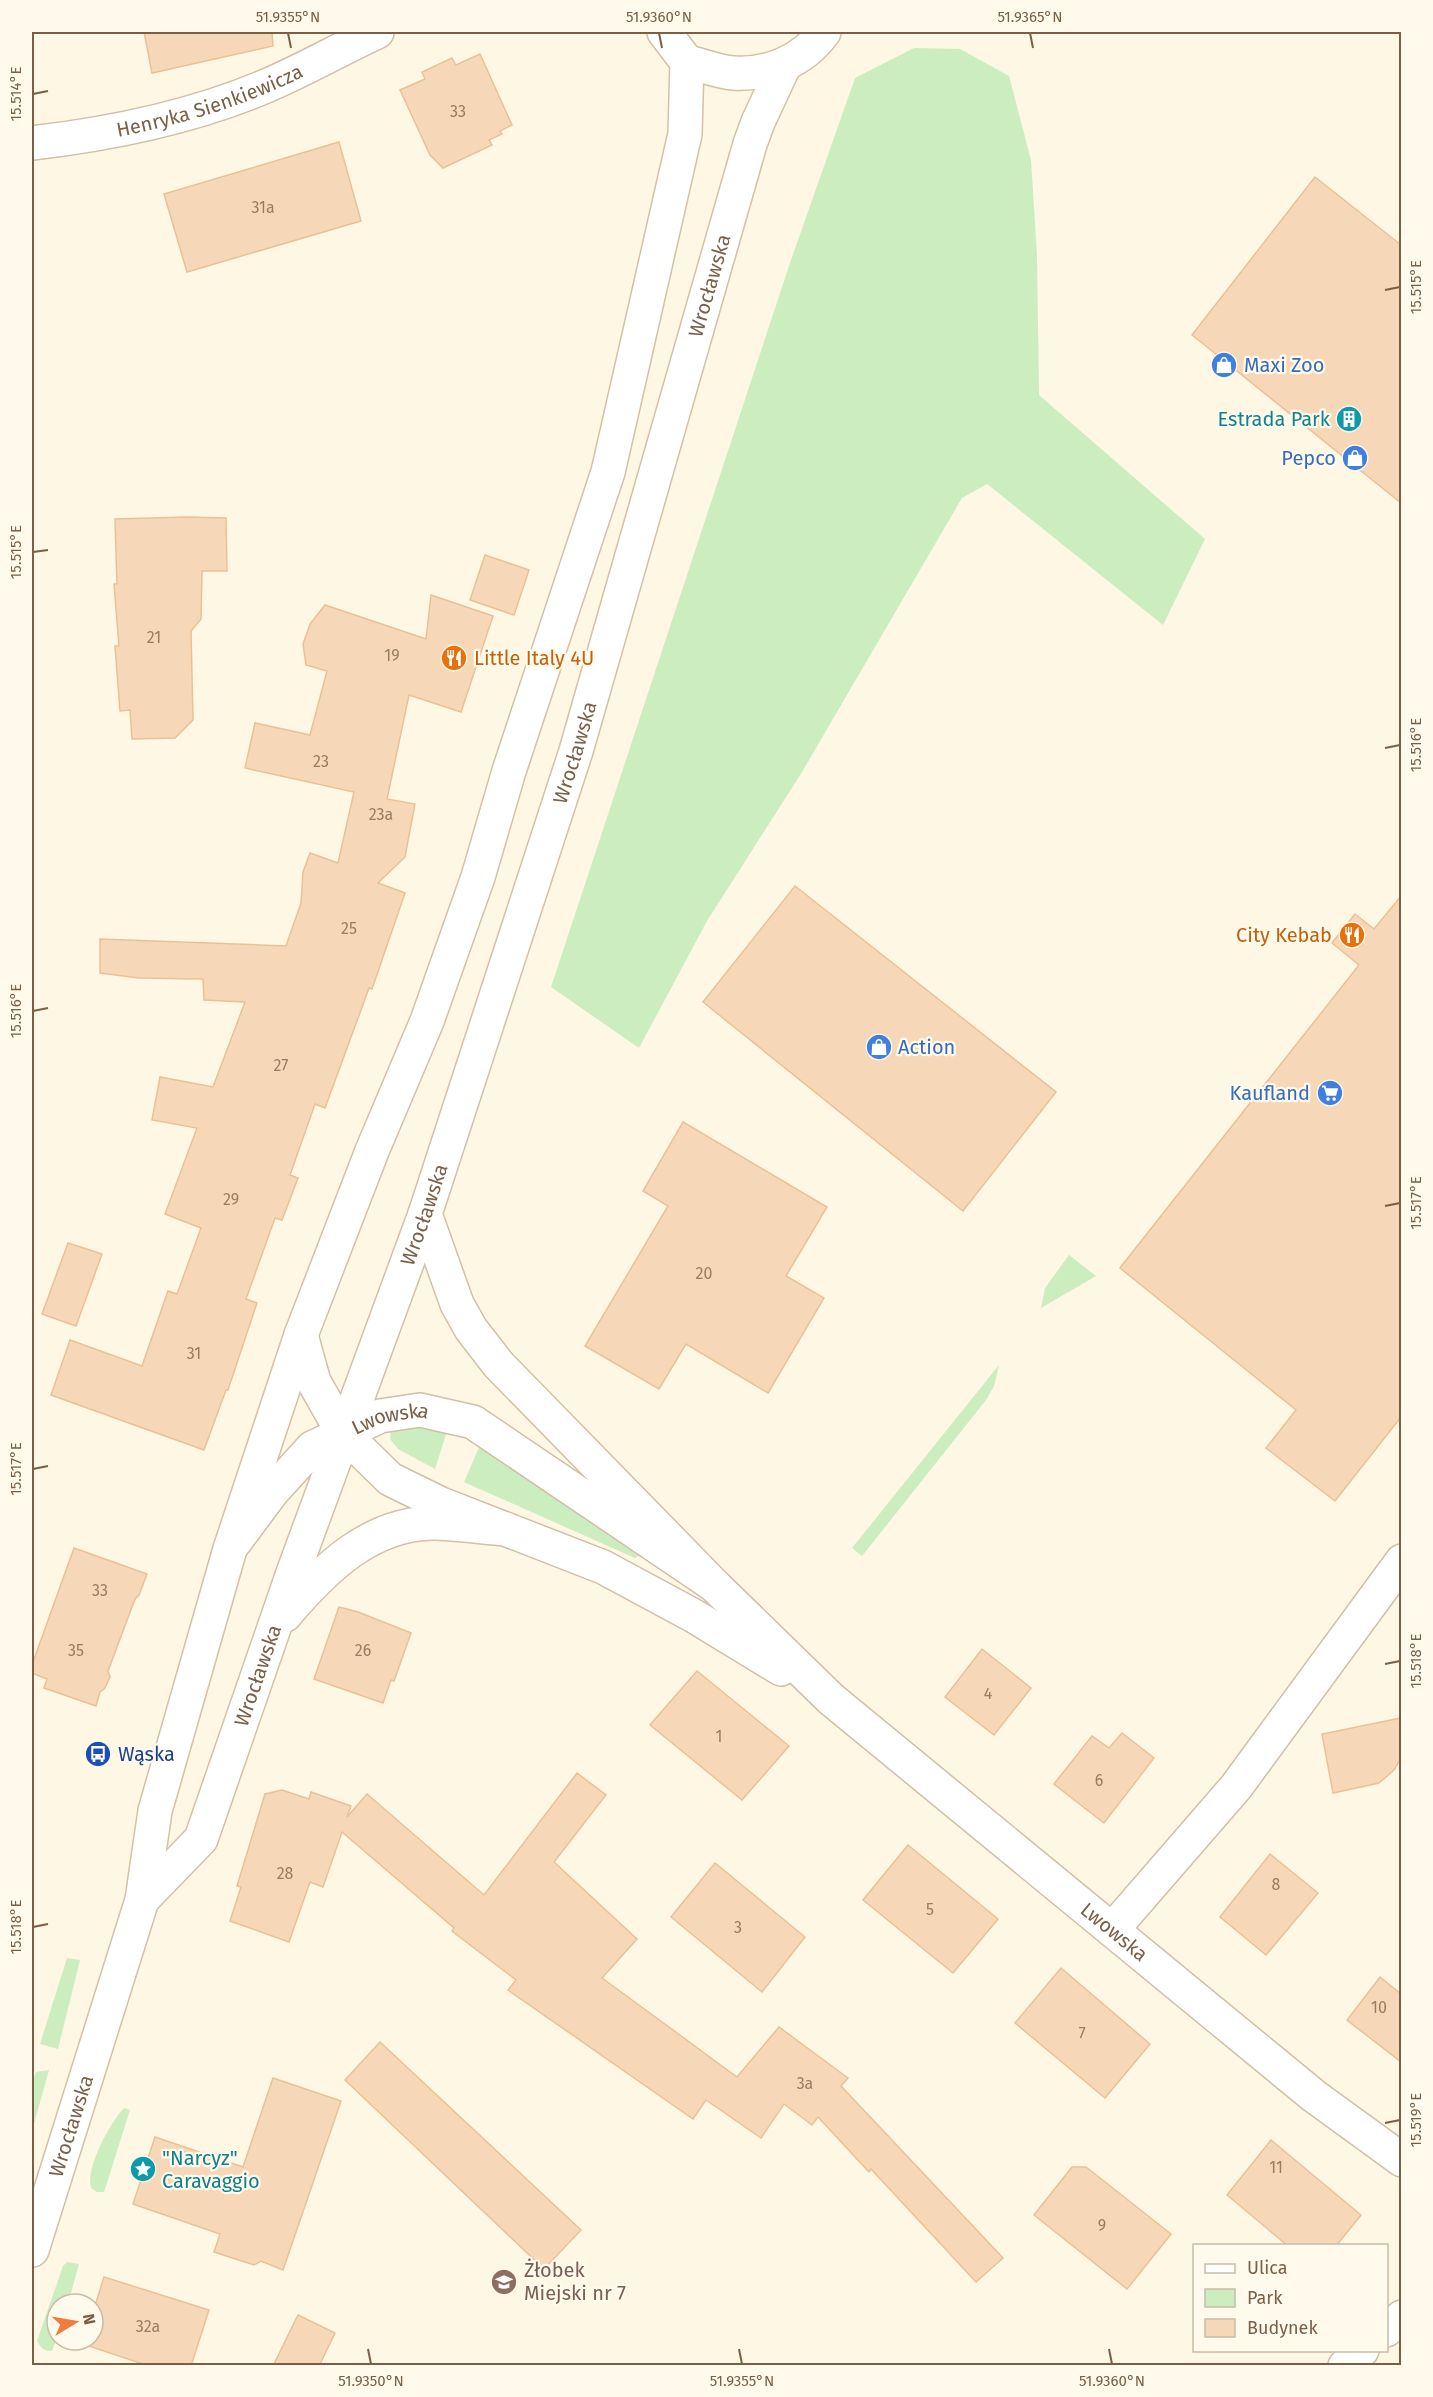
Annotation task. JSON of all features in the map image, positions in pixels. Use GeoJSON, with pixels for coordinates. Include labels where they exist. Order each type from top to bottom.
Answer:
{"type":"FeatureCollection","features":[{"type":"Feature","properties":{"kind":"main road","name":"Henryka Sienkiewicza"},"geometry":{"type":"LineString","coordinates":[[32,143],[64,139],[177,116],[266,86],[377,32]]}},
{"type":"Feature","properties":{"kind":"main road"},"geometry":{"type":"LineString","coordinates":[[664,32],[687,62],[731,73],[759,72],[785,64],[806,51],[824,32]]}},
{"type":"Feature","properties":{"kind":"main road","name":"Wrocławska"},"geometry":{"type":"LineString","coordinates":[[32,2250],[142,1900],[155,1811],[230,1549],[301,1335],[372,1151],[427,1021],[478,878],[509,771],[608,472],[685,134],[687,62]]}},
{"type":"Feature","properties":{"kind":"main road","name":"Wrocławska"},"geometry":{"type":"LineString","coordinates":[[142,1900],[201,1839],[343,1434],[425,1214],[576,751],[750,144],[785,64]]}},
{"type":"Feature","properties":{"kind":"main road"},"geometry":{"type":"LineString","coordinates":[[425,1214],[457,1304],[471,1329],[498,1364],[714,1584]]}},
{"type":"Feature","properties":{"kind":"main road"},"geometry":{"type":"LineString","coordinates":[[301,1335],[314,1382],[343,1434]]}},
{"type":"Feature","properties":{"kind":"main road","name":"Lwowska"},"geometry":{"type":"LineString","coordinates":[[831,1699],[694,1616],[603,1567],[441,1504],[390,1479],[343,1434],[380,1416],[420,1410],[472,1422],[714,1584],[831,1699],[1314,2096],[1401,2160]]}},
{"type":"Feature","properties":{"kind":"main road","name":"Wrocławska"},"geometry":{"type":"LineString","coordinates":[[230,1549],[273,1492],[312,1448],[343,1434]]}},
{"type":"Feature","properties":{"kind":"main road"},"geometry":{"type":"LineString","coordinates":[[276,1625],[314,1581],[361,1543],[388,1532],[434,1523],[505,1529]]}},
{"type":"Feature","properties":{"kind":"main road"},"geometry":{"type":"LineString","coordinates":[[1112,1930],[1236,1787],[1401,1561]]}},
{"type":"Feature","properties":{"kind":"main road"},"geometry":{"type":"LineString","coordinates":[[1388,2328],[1401,2317]]}},
{"type":"Feature","properties":{"kind":"main road"},"geometry":{"type":"LineString","coordinates":[[1345,2366],[1360,2352]]}},
{"type":"Feature","properties":{"kind":"green space"},"geometry":{"type":"Polygon","coordinates":[[[914,48],[960,49],[1009,76],[1031,160],[1037,255],[1039,395],[1205,539],[1163,625],[987,484],[962,498],[802,772],[707,921],[639,1048],[551,987],[791,260],[855,78],[914,48]]]}},
{"type":"Feature","properties":{"kind":"green space"},"geometry":{"type":"Polygon","coordinates":[[[1069,1255],[1096,1276],[1041,1308],[1045,1288],[1069,1255]]]}},
{"type":"Feature","properties":{"kind":"green space"},"geometry":{"type":"Polygon","coordinates":[[[999,1365],[994,1386],[986,1400],[862,1556],[852,1548],[999,1365]]]}},
{"type":"Feature","properties":{"kind":"green space"},"geometry":{"type":"Polygon","coordinates":[[[402,1426],[448,1428],[435,1469],[398,1449],[390,1439],[391,1430],[402,1426]]]}},
{"type":"Feature","properties":{"kind":"green space"},"geometry":{"type":"Polygon","coordinates":[[[481,1443],[641,1554],[635,1558],[464,1482],[481,1443]]]}},
{"type":"Feature","properties":{"kind":"green space"},"geometry":{"type":"Polygon","coordinates":[[[67,1958],[80,1960],[58,2049],[40,2044],[67,1958]]]}},
{"type":"Feature","properties":{"kind":"green space"},"geometry":{"type":"Polygon","coordinates":[[[49,2070],[32,2131],[32,2083],[36,2072],[49,2070]]]}},
{"type":"Feature","properties":{"kind":"green space"},"geometry":{"type":"Polygon","coordinates":[[[124,2108],[130,2110],[104,2192],[97,2192],[91,2188],[90,2179],[95,2158],[112,2124],[124,2108]]]}},
{"type":"Feature","properties":{"kind":"green space"},"geometry":{"type":"Polygon","coordinates":[[[67,2262],[79,2264],[71,2292],[54,2292],[63,2266],[67,2262]]]}},
{"type":"Feature","properties":{"kind":"green space"},"geometry":{"type":"Polygon","coordinates":[[[45,2318],[45,2349],[37,2341],[45,2318]]]}},
{"type":"Feature","properties":{"kind":"building"},"geometry":{"type":"Polygon","coordinates":[[[144,32],[272,32],[273,46],[152,73],[144,32]]]}},
{"type":"Feature","properties":{"kind":"building"},"geometry":{"type":"Polygon","coordinates":[[[480,54],[512,125],[500,131],[502,134],[489,140],[492,145],[443,168],[430,155],[400,90],[425,79],[422,72],[452,58],[456,65],[480,54]]]}},
{"type":"Feature","properties":{"kind":"building"},"geometry":{"type":"Polygon","coordinates":[[[339,142],[361,221],[187,272],[164,194],[339,142]]]}},
{"type":"Feature","properties":{"kind":"building","name":"Estrada Park"},"geometry":{"type":"Polygon","coordinates":[[[1315,177],[1401,245],[1401,503],[1192,335],[1315,177]]]}},
{"type":"Feature","properties":{"kind":"building"},"geometry":{"type":"Polygon","coordinates":[[[226,518],[227,571],[202,571],[201,619],[191,631],[193,720],[175,738],[132,739],[130,710],[120,711],[115,646],[119,646],[114,584],[117,584],[115,519],[226,518]]]}},
{"type":"Feature","properties":{"kind":"building"},"geometry":{"type":"Polygon","coordinates":[[[485,555],[529,570],[514,615],[470,600],[485,555]]]}},
{"type":"Feature","properties":{"kind":"building"},"geometry":{"type":"Polygon","coordinates":[[[431,595],[493,616],[461,712],[409,695],[387,799],[415,804],[405,857],[378,883],[405,893],[372,989],[369,988],[325,1108],[315,1104],[290,1175],[298,1178],[282,1220],[275,1218],[246,1299],[257,1303],[228,1390],[226,1390],[204,1450],[51,1395],[70,1340],[142,1366],[168,1291],[177,1294],[201,1228],[165,1214],[197,1128],[152,1120],[160,1077],[213,1087],[245,1002],[204,1000],[203,979],[139,978],[100,973],[100,939],[286,946],[301,903],[303,872],[310,853],[338,863],[354,792],[245,768],[255,723],[310,735],[327,671],[306,665],[303,644],[310,624],[325,605],[426,639],[431,595]]]}},
{"type":"Feature","properties":{"kind":"building","name":"Action"},"geometry":{"type":"Polygon","coordinates":[[[795,886],[1056,1092],[963,1211],[703,1002],[795,886]]]}},
{"type":"Feature","properties":{"kind":"building","name":"Kaufland"},"geometry":{"type":"Polygon","coordinates":[[[1401,896],[1401,1417],[1335,1501],[1266,1448],[1296,1410],[1120,1268],[1359,965],[1332,943],[1355,914],[1374,929],[1401,896]]]}},
{"type":"Feature","properties":{"kind":"building"},"geometry":{"type":"Polygon","coordinates":[[[683,1122],[827,1207],[786,1276],[824,1298],[768,1393],[686,1344],[659,1389],[585,1346],[668,1206],[643,1191],[683,1122]]]}},
{"type":"Feature","properties":{"kind":"building"},"geometry":{"type":"Polygon","coordinates":[[[68,1243],[102,1254],[76,1326],[42,1314],[68,1243]]]}},
{"type":"Feature","properties":{"kind":"building"},"geometry":{"type":"Polygon","coordinates":[[[74,1548],[147,1574],[139,1595],[135,1599],[108,1671],[110,1677],[105,1688],[100,1692],[96,1706],[44,1688],[47,1679],[32,1673],[32,1665],[74,1548]]]}},
{"type":"Feature","properties":{"kind":"building"},"geometry":{"type":"Polygon","coordinates":[[[339,1607],[411,1633],[394,1681],[391,1680],[383,1703],[314,1679],[339,1607]]]}},
{"type":"Feature","properties":{"kind":"building"},"geometry":{"type":"Polygon","coordinates":[[[982,1649],[1031,1688],[994,1735],[945,1697],[982,1649]]]}},
{"type":"Feature","properties":{"kind":"building"},"geometry":{"type":"Polygon","coordinates":[[[697,1671],[789,1746],[742,1800],[650,1725],[697,1671]]]}},
{"type":"Feature","properties":{"kind":"building"},"geometry":{"type":"Polygon","coordinates":[[[1401,1718],[1401,1758],[1394,1770],[1379,1783],[1333,1793],[1322,1734],[1401,1718]]]}},
{"type":"Feature","properties":{"kind":"building"},"geometry":{"type":"Polygon","coordinates":[[[1122,1733],[1154,1758],[1104,1823],[1054,1784],[1092,1736],[1109,1748],[1122,1733]]]}},
{"type":"Feature","properties":{"kind":"building"},"geometry":{"type":"Polygon","coordinates":[[[577,1773],[606,1795],[554,1862],[637,1939],[602,1978],[737,2077],[779,2027],[848,2078],[841,2086],[1003,2258],[976,2282],[871,2169],[869,2172],[818,2117],[812,2125],[784,2104],[761,2138],[706,2100],[693,2119],[508,1990],[516,1980],[452,1931],[454,1928],[342,1832],[323,1887],[310,1882],[289,1942],[230,1921],[241,1887],[237,1886],[265,1794],[282,1790],[309,1799],[311,1792],[351,1806],[347,1817],[367,1794],[484,1895],[577,1773]]]}},
{"type":"Feature","properties":{"kind":"building"},"geometry":{"type":"Polygon","coordinates":[[[908,1845],[998,1919],[953,1973],[863,1900],[908,1845]]]}},
{"type":"Feature","properties":{"kind":"building"},"geometry":{"type":"Polygon","coordinates":[[[1270,1854],[1318,1893],[1266,1955],[1220,1917],[1270,1854]]]}},
{"type":"Feature","properties":{"kind":"building"},"geometry":{"type":"Polygon","coordinates":[[[715,1863],[805,1937],[762,1992],[671,1917],[715,1863]]]}},
{"type":"Feature","properties":{"kind":"building"},"geometry":{"type":"Polygon","coordinates":[[[1061,1968],[1150,2044],[1105,2098],[1015,2023],[1061,1968]]]}},
{"type":"Feature","properties":{"kind":"building"},"geometry":{"type":"Polygon","coordinates":[[[1380,1977],[1401,1994],[1401,2062],[1347,2020],[1380,1977]]]}},
{"type":"Feature","properties":{"kind":"building"},"geometry":{"type":"Polygon","coordinates":[[[380,2042],[581,2230],[544,2269],[345,2080],[380,2042]]]}},
{"type":"Feature","properties":{"kind":"building"},"geometry":{"type":"Polygon","coordinates":[[[273,2078],[341,2101],[283,2270],[261,2261],[254,2265],[214,2252],[220,2234],[133,2204],[155,2137],[243,2167],[273,2078]]]}},
{"type":"Feature","properties":{"kind":"building"},"geometry":{"type":"Polygon","coordinates":[[[1271,2140],[1361,2215],[1338,2244],[1286,2244],[1227,2195],[1271,2140]]]}},
{"type":"Feature","properties":{"kind":"building"},"geometry":{"type":"Polygon","coordinates":[[[1072,2167],[1086,2167],[1171,2234],[1127,2289],[1034,2215],[1072,2167]]]}},
{"type":"Feature","properties":{"kind":"building"},"geometry":{"type":"Polygon","coordinates":[[[104,2277],[209,2310],[191,2366],[149,2366],[105,2351],[105,2292],[99,2292],[104,2277]]]}},
{"type":"Feature","properties":{"kind":"building"},"geometry":{"type":"Polygon","coordinates":[[[298,2315],[335,2333],[319,2366],[273,2366],[298,2315]]]}},
{"type":"Feature","properties":{"kind":"place","name":"Maxi Zoo"},"geometry":{"type":"Point","coordinates":[1224,365]}},
{"type":"Feature","properties":{"kind":"place","name":"Estrada Park"},"geometry":{"type":"Point","coordinates":[1349,419]}},
{"type":"Feature","properties":{"kind":"place","name":"Pepco"},"geometry":{"type":"Point","coordinates":[1355,458]}},
{"type":"Feature","properties":{"kind":"place","name":"Little Italy 4U"},"geometry":{"type":"Point","coordinates":[454,658]}},
{"type":"Feature","properties":{"kind":"place","name":"City Kebab"},"geometry":{"type":"Point","coordinates":[1352,935]}},
{"type":"Feature","properties":{"kind":"place","name":"Action"},"geometry":{"type":"Point","coordinates":[879,1047]}},
{"type":"Feature","properties":{"kind":"place","name":"Kaufland"},"geometry":{"type":"Point","coordinates":[1330,1093]}},
{"type":"Feature","properties":{"kind":"place","name":"Wąska"},"geometry":{"type":"Point","coordinates":[98,1754]}},
{"type":"Feature","properties":{"kind":"place","name":"\"Narcyz\" Caravaggio"},"geometry":{"type":"Point","coordinates":[143,2169]}},
{"type":"Feature","properties":{"kind":"place","name":"Żłobek Miejski nr 7"},"geometry":{"type":"Point","coordinates":[504,2282]}}]}
